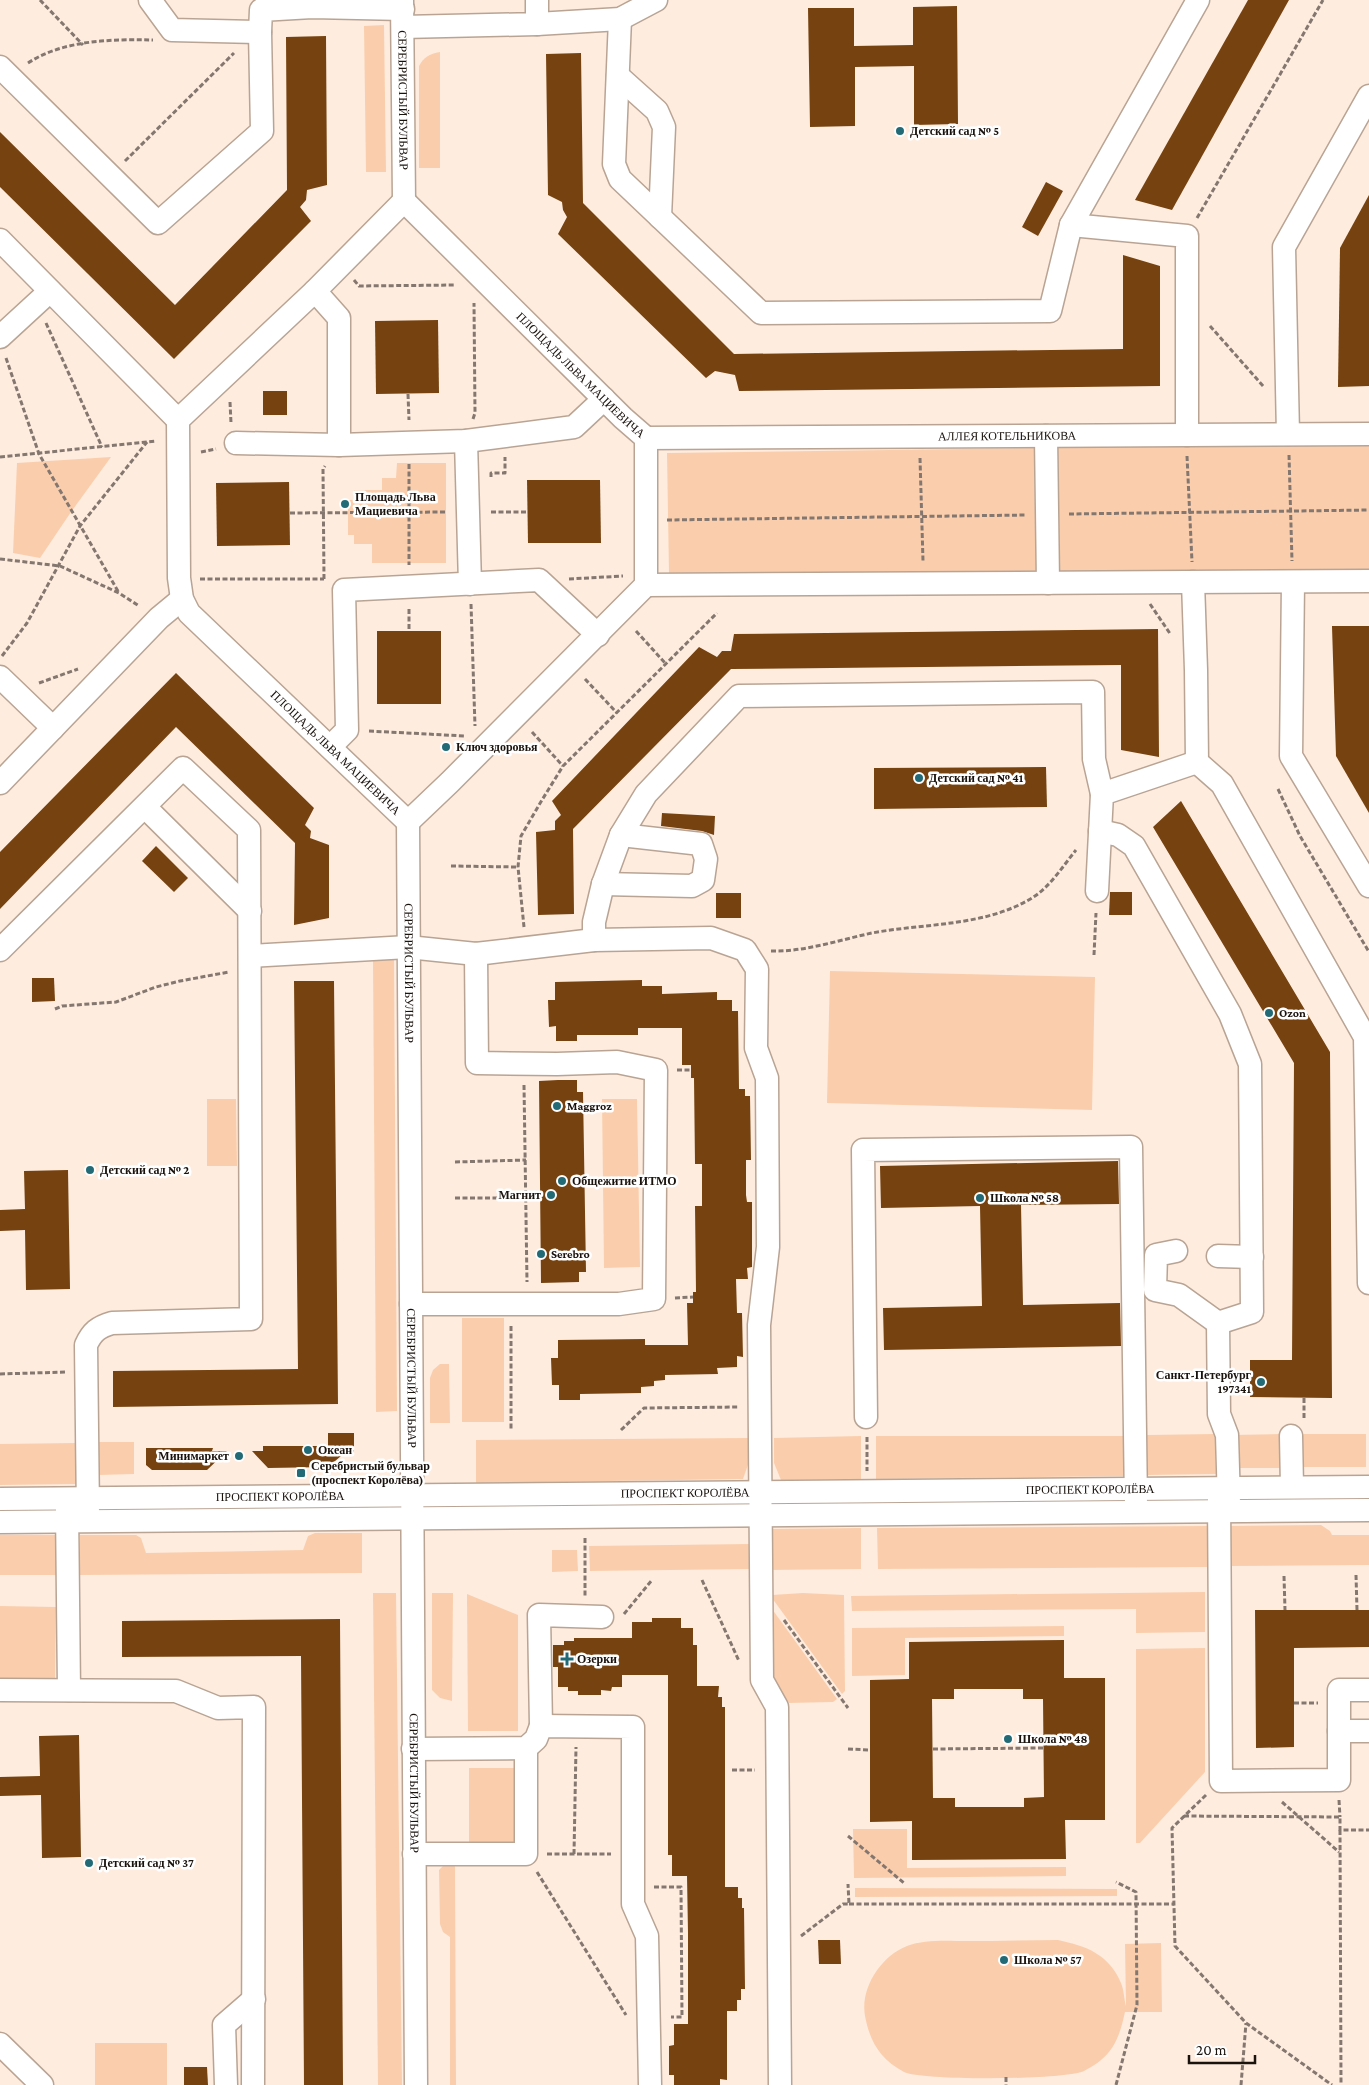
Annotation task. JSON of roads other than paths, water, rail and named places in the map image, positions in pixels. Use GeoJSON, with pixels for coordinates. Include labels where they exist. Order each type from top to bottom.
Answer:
{"type":"FeatureCollection","features":[{"type":"Feature","properties":{"kind":"street"},"geometry":{"type":"LineString","coordinates":[[150,0],[172,30],[260,32]]}},
{"type":"Feature","properties":{"kind":"street"},"geometry":{"type":"LineString","coordinates":[[537,0],[537,24]]}},
{"type":"Feature","properties":{"kind":"street"},"geometry":{"type":"LineString","coordinates":[[4,71],[158,223],[262,131],[261,10],[312,4],[537,24],[620,19],[656,0]]}},
{"type":"Feature","properties":{"kind":"street"},"geometry":{"type":"LineString","coordinates":[[620,19],[614,164],[620,179],[761,313],[1050,311],[1071,225],[1198,0]]}},
{"type":"Feature","properties":{"kind":"street","name":"СЕРЕБРИСТЫЙ БУЛЬВАР"},"geometry":{"type":"LineString","coordinates":[[402,12],[404,201]]}},
{"type":"Feature","properties":{"kind":"street"},"geometry":{"type":"LineString","coordinates":[[618,76],[657,111],[664,126],[660,217]]}},
{"type":"Feature","properties":{"kind":"street"},"geometry":{"type":"LineString","coordinates":[[1288,424],[1284,247],[1369,96]]}},
{"type":"Feature","properties":{"kind":"street"},"geometry":{"type":"LineString","coordinates":[[0,240],[43,297],[178,420],[315,292],[404,201]]}},
{"type":"Feature","properties":{"kind":"street","name":"ПЛОЩАДЬ ЛЬВА МАЦИЕВИЧА"},"geometry":{"type":"LineString","coordinates":[[178,420],[179,578],[182,599],[189,613],[408,822],[598,635],[646,585],[646,438],[404,201]]}},
{"type":"Feature","properties":{"kind":"street"},"geometry":{"type":"LineString","coordinates":[[1071,225],[1187,236],[1187,435]]}},
{"type":"Feature","properties":{"kind":"street"},"geometry":{"type":"LineString","coordinates":[[315,292],[339,318],[339,445]]}},
{"type":"Feature","properties":{"kind":"street"},"geometry":{"type":"LineString","coordinates":[[2,344],[43,297]]}},
{"type":"Feature","properties":{"kind":"street"},"geometry":{"type":"LineString","coordinates":[[234,434],[339,445],[466,441],[574,428],[604,398]]}},
{"type":"Feature","properties":{"kind":"street","name":"АЛЛЕЯ КОТЕЛЬНИКОВА"},"geometry":{"type":"LineString","coordinates":[[646,438],[1187,435],[1288,424],[1369,434]]}},
{"type":"Feature","properties":{"kind":"street"},"geometry":{"type":"LineString","coordinates":[[1046,436],[1048,583]]}},
{"type":"Feature","properties":{"kind":"street"},"geometry":{"type":"LineString","coordinates":[[466,441],[470,584]]}},
{"type":"Feature","properties":{"kind":"street"},"geometry":{"type":"LineString","coordinates":[[330,747],[346,730],[344,590],[539,580],[598,635]]}},
{"type":"Feature","properties":{"kind":"street"},"geometry":{"type":"LineString","coordinates":[[1193,582],[1197,762],[1222,784],[1365,1037],[1369,1283]]}},
{"type":"Feature","properties":{"kind":"street"},"geometry":{"type":"LineString","coordinates":[[1293,582],[1291,756],[1369,886]]}},
{"type":"Feature","properties":{"kind":"street"},"geometry":{"type":"LineString","coordinates":[[646,585],[1369,582]]}},
{"type":"Feature","properties":{"kind":"street"},"geometry":{"type":"LineString","coordinates":[[0,783],[159,618],[182,599]]}},
{"type":"Feature","properties":{"kind":"street"},"geometry":{"type":"LineString","coordinates":[[7,684],[53,728]]}},
{"type":"Feature","properties":{"kind":"street"},"geometry":{"type":"LineString","coordinates":[[594,940],[594,922],[603,884],[621,835],[646,794],[739,696],[1093,692],[1094,759],[1102,794],[1097,891]]}},
{"type":"Feature","properties":{"kind":"street"},"geometry":{"type":"LineString","coordinates":[[1102,794],[1197,762]]}},
{"type":"Feature","properties":{"kind":"street"},"geometry":{"type":"LineString","coordinates":[[0,950],[183,768],[249,830],[252,1319],[112,1323],[100,1326],[90,1335],[86,1345],[86,1372],[77,1498],[70,1690]]}},
{"type":"Feature","properties":{"kind":"street"},"geometry":{"type":"LineString","coordinates":[[145,806],[250,911]]}},
{"type":"Feature","properties":{"kind":"street","name":"СЕРЕБРИСТЫЙ БУЛЬВАР"},"geometry":{"type":"LineString","coordinates":[[408,822],[416,2085]]}},
{"type":"Feature","properties":{"kind":"street"},"geometry":{"type":"LineString","coordinates":[[1100,831],[1118,836],[1134,846],[1230,1014],[1250,1064],[1252,1312],[1218,1322]]}},
{"type":"Feature","properties":{"kind":"street"},"geometry":{"type":"LineString","coordinates":[[603,884],[692,886],[703,880],[706,859],[701,844],[621,835]]}},
{"type":"Feature","properties":{"kind":"street"},"geometry":{"type":"LineString","coordinates":[[251,962],[408,947],[476,954],[594,940],[711,938],[745,950],[757,969],[756,1048],[767,1078],[768,1247],[759,1325],[762,1680],[777,1707],[780,2085]]}},
{"type":"Feature","properties":{"kind":"street"},"geometry":{"type":"LineString","coordinates":[[411,1304],[619,1304],[654,1299],[656,1070],[617,1062],[557,1064],[477,1063],[476,954]]}},
{"type":"Feature","properties":{"kind":"street"},"geometry":{"type":"LineString","coordinates":[[866,1417],[863,1150],[1131,1147],[1136,1512]]}},
{"type":"Feature","properties":{"kind":"street"},"geometry":{"type":"LineString","coordinates":[[1176,1251],[1156,1255],[1156,1290],[1178,1295],[1218,1322]]}},
{"type":"Feature","properties":{"kind":"street"},"geometry":{"type":"LineString","coordinates":[[1218,1256],[1252,1257]]}},
{"type":"Feature","properties":{"kind":"street"},"geometry":{"type":"LineString","coordinates":[[1218,1322],[1219,1414],[1227,1435],[1223,1488],[1220,1781],[1339,1780],[1339,1690],[1369,1690]]}},
{"type":"Feature","properties":{"kind":"street"},"geometry":{"type":"LineString","coordinates":[[1292,1487],[1298,1430]]}},
{"type":"Feature","properties":{"kind":"street","name":"ПРОСПЕКТ КОРОЛЁВА"},"geometry":{"type":"LineString","coordinates":[[0,1499],[1369,1486]]}},
{"type":"Feature","properties":{"kind":"street","name":"ПРОСПЕКТ КОРОЛЁВА"},"geometry":{"type":"LineString","coordinates":[[0,1522],[1369,1510]]}},
{"type":"Feature","properties":{"kind":"street"},"geometry":{"type":"LineString","coordinates":[[414,1749],[526,1748],[536,1739],[541,1726],[539,1616],[594,1617]]}},
{"type":"Feature","properties":{"kind":"street"},"geometry":{"type":"LineString","coordinates":[[0,1690],[176,1691],[218,1708],[254,1707],[253,2085]]}},
{"type":"Feature","properties":{"kind":"street"},"geometry":{"type":"LineString","coordinates":[[541,1726],[633,1727],[634,1904],[647,1936],[650,2085]]}},
{"type":"Feature","properties":{"kind":"street"},"geometry":{"type":"LineString","coordinates":[[1339,1731],[1369,1730]]}},
{"type":"Feature","properties":{"kind":"street"},"geometry":{"type":"LineString","coordinates":[[414,1854],[526,1854],[526,1748]]}},
{"type":"Feature","properties":{"kind":"street"},"geometry":{"type":"LineString","coordinates":[[226,2085],[224,2024],[254,1999]]}},
{"type":"Feature","properties":{"kind":"street"},"geometry":{"type":"LineString","coordinates":[[0,2044],[42,2085]]}},
{"type":"Feature","properties":{"kind":"place","name":"Детский сад № 5"},"geometry":{"type":"Point","coordinates":[900,131]}},
{"type":"Feature","properties":{"kind":"place","name":"Площадь Льва Мациевича"},"geometry":{"type":"Point","coordinates":[345,504]}},
{"type":"Feature","properties":{"kind":"place","name":"Ключ здоровья"},"geometry":{"type":"Point","coordinates":[446,747]}},
{"type":"Feature","properties":{"kind":"place","name":"Детский сад № 41"},"geometry":{"type":"Point","coordinates":[919,778]}},
{"type":"Feature","properties":{"kind":"place","name":"Ozon"},"geometry":{"type":"Point","coordinates":[1269,1013]}},
{"type":"Feature","properties":{"kind":"place","name":"Maggroz"},"geometry":{"type":"Point","coordinates":[557,1106]}},
{"type":"Feature","properties":{"kind":"place","name":"Детский сад № 2"},"geometry":{"type":"Point","coordinates":[90,1170]}},
{"type":"Feature","properties":{"kind":"place","name":"Общежитие ИТМО"},"geometry":{"type":"Point","coordinates":[562,1181]}},
{"type":"Feature","properties":{"kind":"place","name":"Магнит"},"geometry":{"type":"Point","coordinates":[551,1195]}},
{"type":"Feature","properties":{"kind":"place","name":"Школа № 58"},"geometry":{"type":"Point","coordinates":[980,1198]}},
{"type":"Feature","properties":{"kind":"place","name":"Serebro"},"geometry":{"type":"Point","coordinates":[541,1254]}},
{"type":"Feature","properties":{"kind":"place","name":"Санкт-Петербург 197341"},"geometry":{"type":"Point","coordinates":[1261,1382]}},
{"type":"Feature","properties":{"kind":"place","name":"Океан"},"geometry":{"type":"Point","coordinates":[308,1450]}},
{"type":"Feature","properties":{"kind":"place","name":"Минимаркет"},"geometry":{"type":"Point","coordinates":[239,1456]}},
{"type":"Feature","properties":{"kind":"place","name":"Серебристый бульвар (проспект Королёва)"},"geometry":{"type":"Point","coordinates":[301,1473]}},
{"type":"Feature","properties":{"kind":"place","name":"Озерки"},"geometry":{"type":"Point","coordinates":[567,1659]}},
{"type":"Feature","properties":{"kind":"place","name":"Школа № 48"},"geometry":{"type":"Point","coordinates":[1008,1739]}},
{"type":"Feature","properties":{"kind":"place","name":"Детский сад № 37"},"geometry":{"type":"Point","coordinates":[89,1863]}},
{"type":"Feature","properties":{"kind":"place","name":"Школа № 57"},"geometry":{"type":"Point","coordinates":[1004,1960]}}]}
